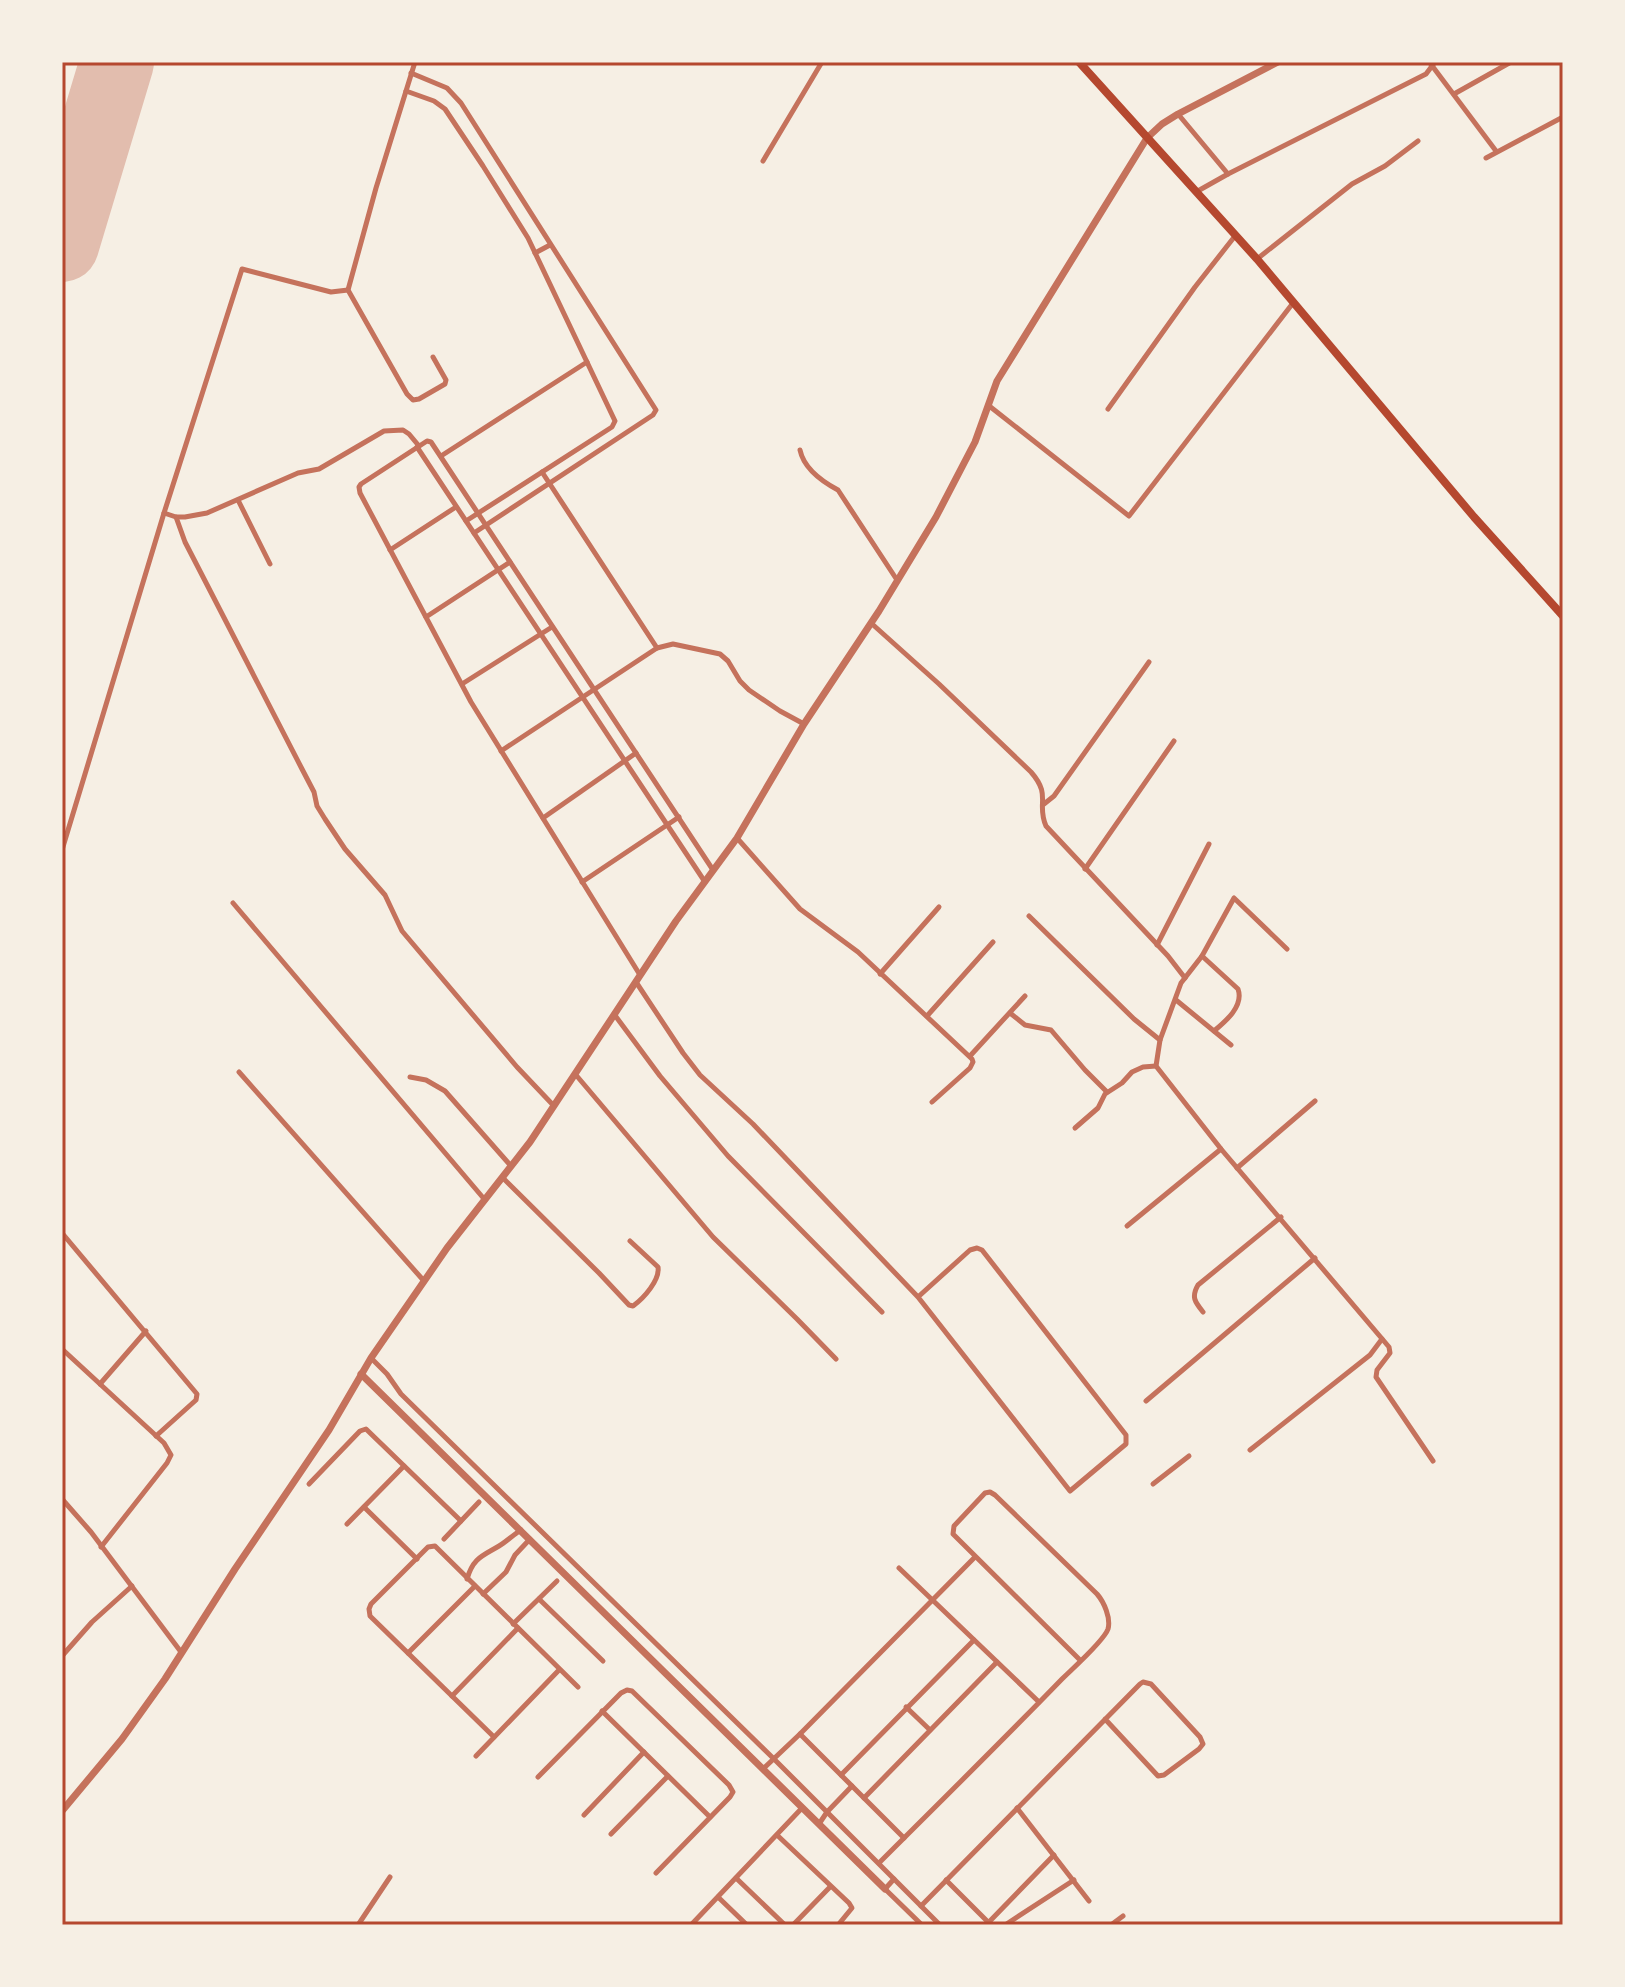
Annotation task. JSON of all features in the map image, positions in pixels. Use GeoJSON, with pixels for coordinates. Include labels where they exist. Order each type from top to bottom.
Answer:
{"type":"FeatureCollection","features":[{"type":"Feature","properties":{"kind":"main road"},"geometry":{"type":"LineString","coordinates":[[1079,62],[1257,259],[1474,517],[1563,616]]}},
{"type":"Feature","properties":{"kind":"street"},"geometry":{"type":"LineString","coordinates":[[415,62],[348,290],[413,400],[445,384],[446,380],[433,357]]}},
{"type":"Feature","properties":{"kind":"street"},"geometry":{"type":"LineString","coordinates":[[763,161],[822,62]]}},
{"type":"Feature","properties":{"kind":"street"},"geometry":{"type":"LineString","coordinates":[[62,1811],[122,1739],[165,1679],[329,1430],[371,1358],[424,1281],[555,1106],[638,978],[737,838],[804,724],[871,623],[953,488],[975,442],[997,381],[1147,138],[1178,114],[1278,62]]}},
{"type":"Feature","properties":{"kind":"street"},"geometry":{"type":"LineString","coordinates":[[1454,94],[1511,62]]}},
{"type":"Feature","properties":{"kind":"street"},"geometry":{"type":"LineString","coordinates":[[1432,63],[1496,151]]}},
{"type":"Feature","properties":{"kind":"street"},"geometry":{"type":"LineString","coordinates":[[1196,192],[1426,74],[1432,63]]}},
{"type":"Feature","properties":{"kind":"street"},"geometry":{"type":"LineString","coordinates":[[411,73],[447,88],[461,103],[656,410],[653,415],[474,533]]}},
{"type":"Feature","properties":{"kind":"street"},"geometry":{"type":"LineString","coordinates":[[406,91],[440,105],[483,166],[528,238],[615,423],[466,521]]}},
{"type":"Feature","properties":{"kind":"street"},"geometry":{"type":"LineString","coordinates":[[1178,114],[1228,174]]}},
{"type":"Feature","properties":{"kind":"street"},"geometry":{"type":"LineString","coordinates":[[1486,158],[1563,117]]}},
{"type":"Feature","properties":{"kind":"street"},"geometry":{"type":"LineString","coordinates":[[1257,259],[1352,184],[1385,166],[1418,141]]}},
{"type":"Feature","properties":{"kind":"street"},"geometry":{"type":"LineString","coordinates":[[483,166],[495,158]]}},
{"type":"Feature","properties":{"kind":"street"},"geometry":{"type":"LineString","coordinates":[[1108,409],[1235,235]]}},
{"type":"Feature","properties":{"kind":"street"},"geometry":{"type":"LineString","coordinates":[[535,253],[550,245]]}},
{"type":"Feature","properties":{"kind":"street"},"geometry":{"type":"LineString","coordinates":[[62,850],[242,269],[331,292],[348,290]]}},
{"type":"Feature","properties":{"kind":"street"},"geometry":{"type":"LineString","coordinates":[[988,405],[1129,516],[1293,303]]}},
{"type":"Feature","properties":{"kind":"street"},"geometry":{"type":"LineString","coordinates":[[441,456],[587,362]]}},
{"type":"Feature","properties":{"kind":"street"},"geometry":{"type":"LineString","coordinates":[[164,513],[176,517],[207,513],[298,473],[319,469],[384,431],[403,430],[409,434],[705,882]]}},
{"type":"Feature","properties":{"kind":"street"},"geometry":{"type":"LineString","coordinates":[[713,870],[429,440],[361,484],[360,493],[462,684],[683,1053],[700,1075],[753,1124],[918,1297],[1070,1491],[1126,1444],[1126,1435],[982,1250],[970,1250],[918,1297]]}},
{"type":"Feature","properties":{"kind":"street"},"geometry":{"type":"LineString","coordinates":[[800,450],[802,459],[814,473],[838,490],[897,580]]}},
{"type":"Feature","properties":{"kind":"street"},"geometry":{"type":"LineString","coordinates":[[542,472],[657,648]]}},
{"type":"Feature","properties":{"kind":"street"},"geometry":{"type":"LineString","coordinates":[[238,500],[270,564]]}},
{"type":"Feature","properties":{"kind":"street"},"geometry":{"type":"LineString","coordinates":[[390,550],[456,507]]}},
{"type":"Feature","properties":{"kind":"street"},"geometry":{"type":"LineString","coordinates":[[176,517],[185,542],[325,819],[345,849],[385,895],[402,931],[517,1067],[555,1106]]}},
{"type":"Feature","properties":{"kind":"street"},"geometry":{"type":"LineString","coordinates":[[426,617],[510,562]]}},
{"type":"Feature","properties":{"kind":"street"},"geometry":{"type":"LineString","coordinates":[[871,623],[1039,781],[1043,790],[1042,818],[1046,826],[1185,978]]}},
{"type":"Feature","properties":{"kind":"street"},"geometry":{"type":"LineString","coordinates":[[462,684],[552,627]]}},
{"type":"Feature","properties":{"kind":"street"},"geometry":{"type":"LineString","coordinates":[[501,751],[657,648],[673,644],[720,654],[749,690],[804,724]]}},
{"type":"Feature","properties":{"kind":"street"},"geometry":{"type":"LineString","coordinates":[[1043,804],[1054,796],[1149,662]]}},
{"type":"Feature","properties":{"kind":"street"},"geometry":{"type":"LineString","coordinates":[[1085,869],[1174,741]]}},
{"type":"Feature","properties":{"kind":"street"},"geometry":{"type":"LineString","coordinates":[[543,818],[636,753]]}},
{"type":"Feature","properties":{"kind":"street"},"geometry":{"type":"LineString","coordinates":[[582,882],[679,817]]}},
{"type":"Feature","properties":{"kind":"street"},"geometry":{"type":"LineString","coordinates":[[737,838],[800,909],[858,952],[970,1056],[973,1062],[970,1068],[932,1102]]}},
{"type":"Feature","properties":{"kind":"street"},"geometry":{"type":"LineString","coordinates":[[1157,945],[1209,844]]}},
{"type":"Feature","properties":{"kind":"street"},"geometry":{"type":"LineString","coordinates":[[1287,949],[1234,898],[1202,956],[1185,978],[1160,1040],[1156,1066],[1221,1149],[1389,1347],[1390,1353],[1377,1370],[1376,1377],[1433,1461]]}},
{"type":"Feature","properties":{"kind":"street"},"geometry":{"type":"LineString","coordinates":[[233,903],[485,1200]]}},
{"type":"Feature","properties":{"kind":"street"},"geometry":{"type":"LineString","coordinates":[[880,974],[939,907]]}},
{"type":"Feature","properties":{"kind":"street"},"geometry":{"type":"LineString","coordinates":[[1029,916],[1134,1019],[1160,1040]]}},
{"type":"Feature","properties":{"kind":"street"},"geometry":{"type":"LineString","coordinates":[[927,1016],[993,942]]}},
{"type":"Feature","properties":{"kind":"street"},"geometry":{"type":"LineString","coordinates":[[1202,956],[1240,994],[1235,1009],[1214,1031]]}},
{"type":"Feature","properties":{"kind":"street"},"geometry":{"type":"LineString","coordinates":[[970,1056],[1025,996]]}},
{"type":"Feature","properties":{"kind":"street"},"geometry":{"type":"LineString","coordinates":[[1176,1000],[1231,1045]]}},
{"type":"Feature","properties":{"kind":"street"},"geometry":{"type":"LineString","coordinates":[[1010,1013],[1025,1025],[1051,1030],[1107,1092]]}},
{"type":"Feature","properties":{"kind":"street"},"geometry":{"type":"LineString","coordinates":[[614,1014],[660,1076],[728,1156],[882,1312]]}},
{"type":"Feature","properties":{"kind":"street"},"geometry":{"type":"LineString","coordinates":[[1075,1128],[1098,1108],[1107,1092],[1138,1069],[1156,1066]]}},
{"type":"Feature","properties":{"kind":"street"},"geometry":{"type":"LineString","coordinates":[[239,1072],[424,1281]]}},
{"type":"Feature","properties":{"kind":"street"},"geometry":{"type":"LineString","coordinates":[[576,1075],[713,1237],[836,1359]]}},
{"type":"Feature","properties":{"kind":"street"},"geometry":{"type":"LineString","coordinates":[[410,1077],[426,1080],[445,1091],[511,1167]]}},
{"type":"Feature","properties":{"kind":"street"},"geometry":{"type":"LineString","coordinates":[[1237,1168],[1315,1101]]}},
{"type":"Feature","properties":{"kind":"street"},"geometry":{"type":"LineString","coordinates":[[1127,1226],[1221,1149]]}},
{"type":"Feature","properties":{"kind":"street"},"geometry":{"type":"LineString","coordinates":[[503,1178],[633,1306],[657,1278],[660,1270],[630,1241]]}},
{"type":"Feature","properties":{"kind":"street"},"geometry":{"type":"LineString","coordinates":[[1203,1312],[1194,1299],[1198,1285],[1281,1217]]}},
{"type":"Feature","properties":{"kind":"street"},"geometry":{"type":"LineString","coordinates":[[62,1233],[197,1394],[198,1397],[156,1436]]}},
{"type":"Feature","properties":{"kind":"street"},"geometry":{"type":"LineString","coordinates":[[1146,1401],[1315,1258]]}},
{"type":"Feature","properties":{"kind":"street"},"geometry":{"type":"LineString","coordinates":[[100,1384],[146,1331]]}},
{"type":"Feature","properties":{"kind":"street"},"geometry":{"type":"LineString","coordinates":[[1250,1450],[1370,1355],[1382,1339]]}},
{"type":"Feature","properties":{"kind":"street"},"geometry":{"type":"LineString","coordinates":[[62,1349],[156,1436],[171,1455],[101,1547]]}},
{"type":"Feature","properties":{"kind":"street"},"geometry":{"type":"LineString","coordinates":[[371,1358],[401,1394],[940,1925]]}},
{"type":"Feature","properties":{"kind":"street"},"geometry":{"type":"LineString","coordinates":[[361,1374],[922,1925]]}},
{"type":"Feature","properties":{"kind":"street"},"geometry":{"type":"LineString","coordinates":[[309,1484],[363,1429],[369,1431],[461,1521]]}},
{"type":"Feature","properties":{"kind":"street"},"geometry":{"type":"LineString","coordinates":[[1153,1484],[1189,1456]]}},
{"type":"Feature","properties":{"kind":"street"},"geometry":{"type":"LineString","coordinates":[[347,1524],[404,1466]]}},
{"type":"Feature","properties":{"kind":"street"},"geometry":{"type":"LineString","coordinates":[[879,1863],[1039,1702],[1080,1660],[1107,1630],[1108,1619],[1101,1599],[995,1495],[990,1492],[983,1495],[952,1528],[954,1537],[1080,1660]]}},
{"type":"Feature","properties":{"kind":"street"},"geometry":{"type":"LineString","coordinates":[[62,1499],[181,1652]]}},
{"type":"Feature","properties":{"kind":"street"},"geometry":{"type":"LineString","coordinates":[[444,1539],[479,1502]]}},
{"type":"Feature","properties":{"kind":"street"},"geometry":{"type":"LineString","coordinates":[[364,1507],[417,1559]]}},
{"type":"Feature","properties":{"kind":"street"},"geometry":{"type":"LineString","coordinates":[[467,1579],[471,1566],[482,1555],[521,1530]]}},
{"type":"Feature","properties":{"kind":"street"},"geometry":{"type":"LineString","coordinates":[[483,1594],[506,1572],[513,1557],[530,1539]]}},
{"type":"Feature","properties":{"kind":"street"},"geometry":{"type":"LineString","coordinates":[[494,1737],[370,1616],[371,1604],[428,1547],[435,1546],[578,1687]]}},
{"type":"Feature","properties":{"kind":"street"},"geometry":{"type":"LineString","coordinates":[[763,1769],[975,1557]]}},
{"type":"Feature","properties":{"kind":"street"},"geometry":{"type":"LineString","coordinates":[[899,1568],[1039,1702]]}},
{"type":"Feature","properties":{"kind":"street"},"geometry":{"type":"LineString","coordinates":[[452,1696],[557,1581]]}},
{"type":"Feature","properties":{"kind":"street"},"geometry":{"type":"LineString","coordinates":[[62,1656],[92,1622],[132,1586]]}},
{"type":"Feature","properties":{"kind":"street"},"geometry":{"type":"LineString","coordinates":[[408,1653],[475,1586]]}},
{"type":"Feature","properties":{"kind":"street"},"geometry":{"type":"LineString","coordinates":[[539,1599],[603,1661]]}},
{"type":"Feature","properties":{"kind":"street"},"geometry":{"type":"LineString","coordinates":[[841,1775],[974,1640]]}},
{"type":"Feature","properties":{"kind":"street"},"geometry":{"type":"LineString","coordinates":[[864,1798],[997,1662]]}},
{"type":"Feature","properties":{"kind":"street"},"geometry":{"type":"LineString","coordinates":[[476,1756],[559,1670]]}},
{"type":"Feature","properties":{"kind":"street"},"geometry":{"type":"LineString","coordinates":[[921,1906],[1017,1808],[1105,1719],[1140,1684],[1147,1682],[1200,1737],[1203,1744],[1164,1775],[1158,1776],[1105,1719]]}},
{"type":"Feature","properties":{"kind":"street"},"geometry":{"type":"LineString","coordinates":[[538,1777],[621,1693],[630,1690],[732,1790],[730,1797],[656,1873]]}},
{"type":"Feature","properties":{"kind":"street"},"geometry":{"type":"LineString","coordinates":[[906,1707],[930,1730]]}},
{"type":"Feature","properties":{"kind":"street"},"geometry":{"type":"LineString","coordinates":[[602,1711],[710,1817]]}},
{"type":"Feature","properties":{"kind":"street"},"geometry":{"type":"LineString","coordinates":[[800,1734],[904,1838]]}},
{"type":"Feature","properties":{"kind":"street"},"geometry":{"type":"LineString","coordinates":[[584,1815],[644,1752]]}},
{"type":"Feature","properties":{"kind":"street"},"geometry":{"type":"LineString","coordinates":[[611,1834],[668,1776]]}},
{"type":"Feature","properties":{"kind":"street"},"geometry":{"type":"LineString","coordinates":[[819,1824],[852,1786]]}},
{"type":"Feature","properties":{"kind":"street"},"geometry":{"type":"LineString","coordinates":[[691,1925],[802,1808]]}},
{"type":"Feature","properties":{"kind":"street"},"geometry":{"type":"LineString","coordinates":[[1017,1808],[1089,1901]]}},
{"type":"Feature","properties":{"kind":"street"},"geometry":{"type":"LineString","coordinates":[[777,1835],[852,1908],[838,1925]]}},
{"type":"Feature","properties":{"kind":"street"},"geometry":{"type":"LineString","coordinates":[[946,1880],[990,1924],[1054,1855]]}},
{"type":"Feature","properties":{"kind":"street"},"geometry":{"type":"LineString","coordinates":[[358,1925],[390,1877]]}},
{"type":"Feature","properties":{"kind":"street"},"geometry":{"type":"LineString","coordinates":[[736,1878],[785,1925]]}},
{"type":"Feature","properties":{"kind":"street"},"geometry":{"type":"LineString","coordinates":[[885,1889],[894,1879]]}},
{"type":"Feature","properties":{"kind":"street"},"geometry":{"type":"LineString","coordinates":[[1005,1925],[1074,1880]]}},
{"type":"Feature","properties":{"kind":"street"},"geometry":{"type":"LineString","coordinates":[[793,1925],[830,1887]]}},
{"type":"Feature","properties":{"kind":"street"},"geometry":{"type":"LineString","coordinates":[[718,1897],[747,1925]]}},
{"type":"Feature","properties":{"kind":"street"},"geometry":{"type":"LineString","coordinates":[[1111,1925],[1123,1916]]}},
{"type":"Feature","properties":{"kind":"runway"},"geometry":{"type":"LineString","coordinates":[[62,245],[117,62]]}}]}
